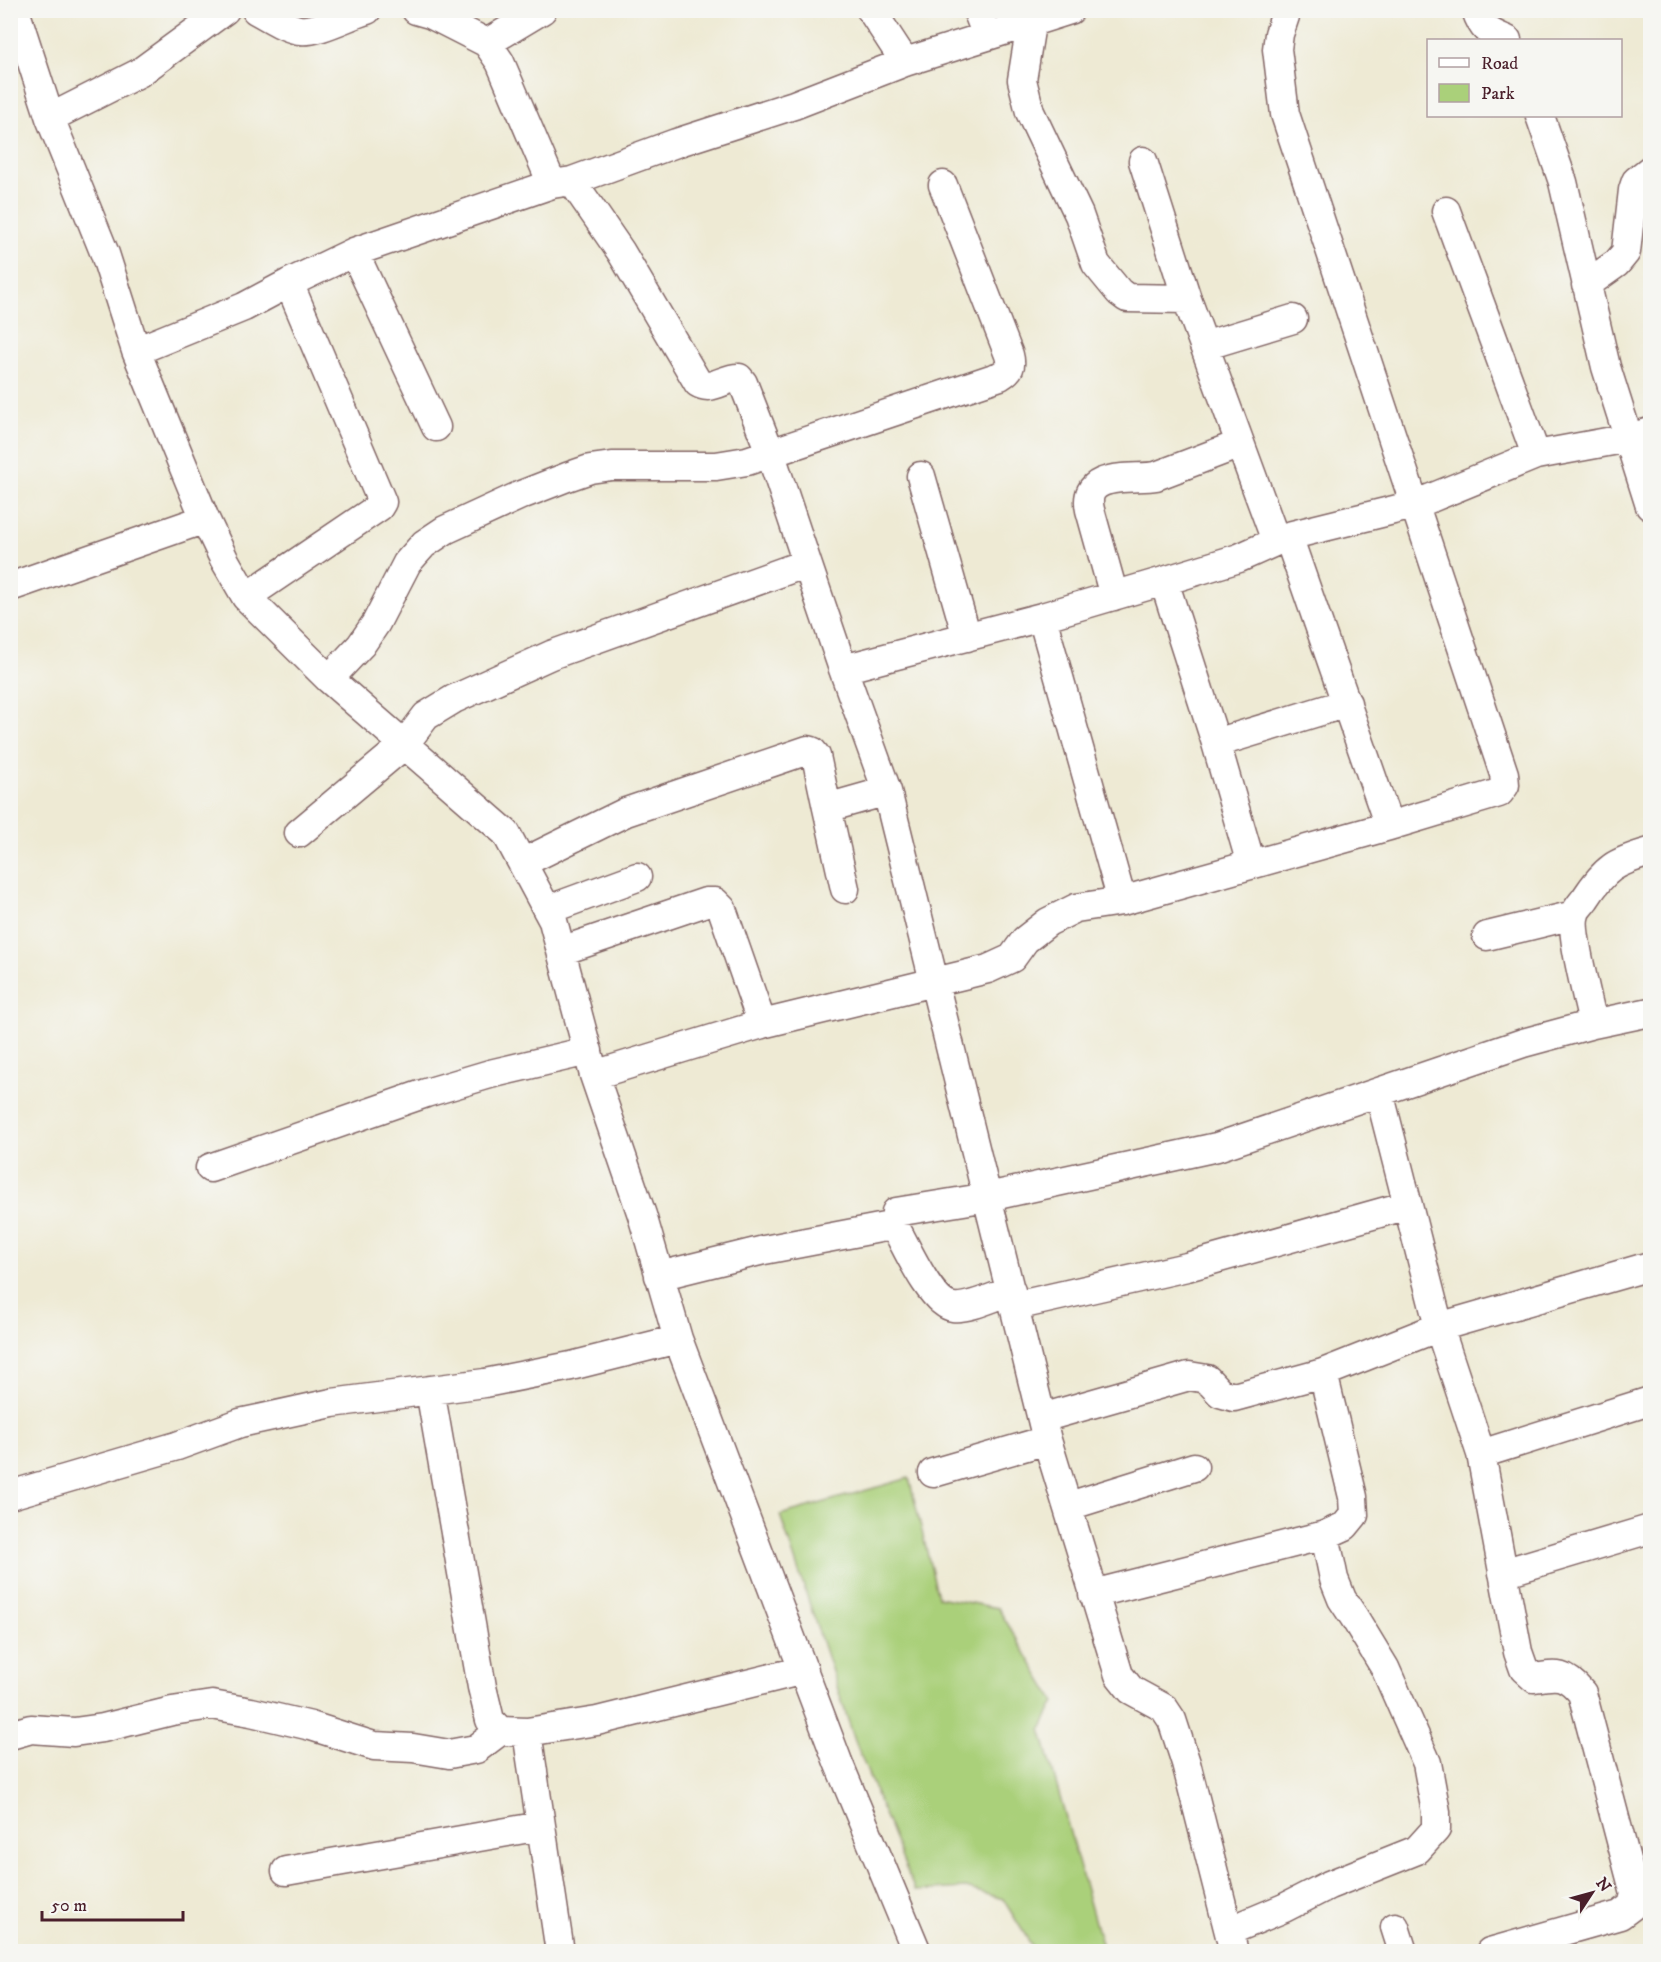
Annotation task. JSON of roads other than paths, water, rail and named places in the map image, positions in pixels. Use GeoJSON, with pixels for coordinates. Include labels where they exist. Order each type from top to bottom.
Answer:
{"type":"FeatureCollection","features":[{"type":"Feature","properties":{"kind":"street"},"geometry":{"type":"LineString","coordinates":[[15,10],[50,118],[105,254],[136,351],[205,519],[246,597],[328,679],[506,833],[553,921],[591,1063],[642,1215],[678,1339],[838,1762],[916,1952]]}},
{"type":"Feature","properties":{"kind":"street"},"geometry":{"type":"LineString","coordinates":[[50,118],[139,73],[225,10]]}},
{"type":"Feature","properties":{"kind":"street"},"geometry":{"type":"LineString","coordinates":[[256,10],[287,27],[302,31],[367,10]]}},
{"type":"Feature","properties":{"kind":"street"},"geometry":{"type":"LineString","coordinates":[[487,43],[542,10]]}},
{"type":"Feature","properties":{"kind":"street"},"geometry":{"type":"LineString","coordinates":[[871,10],[905,62]]}},
{"type":"Feature","properties":{"kind":"street"},"geometry":{"type":"LineString","coordinates":[[977,10],[987,36]]}},
{"type":"Feature","properties":{"kind":"street"},"geometry":{"type":"LineString","coordinates":[[136,351],[244,307],[354,252],[794,105],[905,62],[1070,10]]}},
{"type":"Feature","properties":{"kind":"street"},"geometry":{"type":"LineString","coordinates":[[210,1168],[426,1093],[490,1074],[591,1063],[988,969],[1012,958],[1025,940],[1048,922],[1076,908],[1122,901],[1499,793],[1505,785],[1504,774],[1285,114],[1277,49],[1287,10]]}},
{"type":"Feature","properties":{"kind":"street"},"geometry":{"type":"LineString","coordinates":[[1476,10],[1484,27],[1491,34],[1504,39]]}},
{"type":"Feature","properties":{"kind":"street"},"geometry":{"type":"LineString","coordinates":[[425,12],[487,43],[500,62],[562,182],[621,252],[698,382],[710,387],[739,378],[770,452],[887,791],[1045,1429],[1093,1594],[1119,1676],[1131,1690],[1164,1708],[1172,1720],[1186,1763],[1232,1941],[1284,1908],[1329,1885],[1417,1850],[1436,1829],[1436,1812],[1427,1763],[1385,1668],[1342,1599],[1334,1579],[1325,1534]]}},
{"type":"Feature","properties":{"kind":"street"},"geometry":{"type":"LineString","coordinates":[[1031,24],[1022,80],[1030,112],[1079,215],[1096,264],[1119,292],[1127,298],[1187,300]]}},
{"type":"Feature","properties":{"kind":"street"},"geometry":{"type":"LineString","coordinates":[[1540,117],[1563,182],[1606,367],[1640,435],[1650,506]]}},
{"type":"Feature","properties":{"kind":"street"},"geometry":{"type":"LineString","coordinates":[[1143,161],[1187,300],[1240,444],[1282,538],[1347,703],[1389,826]]}},
{"type":"Feature","properties":{"kind":"street"},"geometry":{"type":"LineString","coordinates":[[1586,285],[1617,263],[1626,252],[1633,190],[1636,182],[1650,170]]}},
{"type":"Feature","properties":{"kind":"street"},"geometry":{"type":"LineString","coordinates":[[328,679],[366,637],[407,563],[424,544],[444,531],[521,495],[590,469],[612,466],[716,466],[747,460],[1000,376],[1008,371],[1011,364],[1009,355],[943,185]]}},
{"type":"Feature","properties":{"kind":"street"},"geometry":{"type":"LineString","coordinates":[[1446,211],[1536,455]]}},
{"type":"Feature","properties":{"kind":"street"},"geometry":{"type":"LineString","coordinates":[[354,252],[436,427]]}},
{"type":"Feature","properties":{"kind":"street"},"geometry":{"type":"LineString","coordinates":[[246,597],[379,507],[382,502],[289,283]]}},
{"type":"Feature","properties":{"kind":"street"},"geometry":{"type":"LineString","coordinates":[[1204,346],[1293,319]]}},
{"type":"Feature","properties":{"kind":"street"},"geometry":{"type":"LineString","coordinates":[[843,669],[1042,617],[1239,558],[1282,538],[1414,505],[1536,455],[1640,435]]}},
{"type":"Feature","properties":{"kind":"street"},"geometry":{"type":"LineString","coordinates":[[1114,596],[1090,510],[1089,492],[1095,486],[1119,477],[1156,476],[1240,444]]}},
{"type":"Feature","properties":{"kind":"street"},"geometry":{"type":"LineString","coordinates":[[921,476],[967,637]]}},
{"type":"Feature","properties":{"kind":"street"},"geometry":{"type":"LineString","coordinates":[[13,579],[205,519]]}},
{"type":"Feature","properties":{"kind":"street"},"geometry":{"type":"LineString","coordinates":[[299,833],[404,745],[426,716],[454,699],[551,655],[807,562]]}},
{"type":"Feature","properties":{"kind":"street"},"geometry":{"type":"LineString","coordinates":[[1164,581],[1216,743],[1251,864]]}},
{"type":"Feature","properties":{"kind":"street"},"geometry":{"type":"LineString","coordinates":[[1042,617],[1122,901]]}},
{"type":"Feature","properties":{"kind":"street"},"geometry":{"type":"LineString","coordinates":[[1216,743],[1347,703]]}},
{"type":"Feature","properties":{"kind":"street"},"geometry":{"type":"LineString","coordinates":[[522,862],[626,812],[808,750],[816,756],[845,890]]}},
{"type":"Feature","properties":{"kind":"street"},"geometry":{"type":"LineString","coordinates":[[827,808],[887,791]]}},
{"type":"Feature","properties":{"kind":"street"},"geometry":{"type":"LineString","coordinates":[[1593,1024],[1575,938],[1574,915],[1594,885],[1609,868],[1650,852]]}},
{"type":"Feature","properties":{"kind":"street"},"geometry":{"type":"LineString","coordinates":[[547,910],[637,877]]}},
{"type":"Feature","properties":{"kind":"street"},"geometry":{"type":"LineString","coordinates":[[561,951],[706,902],[715,902],[722,909],[762,1024]]}},
{"type":"Feature","properties":{"kind":"street"},"geometry":{"type":"LineString","coordinates":[[1487,936],[1574,915]]}},
{"type":"Feature","properties":{"kind":"street"},"geometry":{"type":"LineString","coordinates":[[896,1212],[988,1197],[1217,1147],[1523,1043],[1593,1024],[1647,1015]]}},
{"type":"Feature","properties":{"kind":"street"},"geometry":{"type":"LineString","coordinates":[[1379,1092],[1440,1327],[1481,1454],[1518,1652],[1524,1669],[1534,1678],[1557,1674],[1571,1680],[1582,1693],[1635,1894],[1632,1906],[1620,1915],[1490,1952]]}},
{"type":"Feature","properties":{"kind":"street"},"geometry":{"type":"LineString","coordinates":[[659,1276],[764,1250],[885,1227],[899,1234],[937,1298],[950,1307],[963,1307],[1187,1268],[1408,1205]]}},
{"type":"Feature","properties":{"kind":"street"},"geometry":{"type":"LineString","coordinates":[[933,1473],[1190,1376],[1207,1379],[1220,1393],[1234,1397],[1323,1373],[1440,1327],[1650,1266]]}},
{"type":"Feature","properties":{"kind":"street"},"geometry":{"type":"LineString","coordinates":[[10,1495],[177,1446],[240,1423],[332,1403],[485,1383],[571,1366],[678,1339]]}},
{"type":"Feature","properties":{"kind":"street"},"geometry":{"type":"LineString","coordinates":[[1093,1594],[1325,1534],[1345,1526],[1354,1515],[1353,1497],[1323,1373]]}},
{"type":"Feature","properties":{"kind":"street"},"geometry":{"type":"LineString","coordinates":[[430,1390],[482,1687],[490,1720],[514,1731],[541,1826],[560,1952]]}},
{"type":"Feature","properties":{"kind":"street"},"geometry":{"type":"LineString","coordinates":[[1481,1454],[1650,1401]]}},
{"type":"Feature","properties":{"kind":"street"},"geometry":{"type":"LineString","coordinates":[[1069,1506],[1194,1467]]}},
{"type":"Feature","properties":{"kind":"street"},"geometry":{"type":"LineString","coordinates":[[1503,1573],[1650,1529]]}},
{"type":"Feature","properties":{"kind":"street"},"geometry":{"type":"LineString","coordinates":[[10,1735],[31,1729],[84,1731],[172,1711],[212,1705],[311,1726],[374,1746],[413,1748],[449,1754],[476,1749],[514,1731],[597,1721],[804,1670]]}},
{"type":"Feature","properties":{"kind":"street"},"geometry":{"type":"LineString","coordinates":[[286,1871],[541,1826]]}}]}
